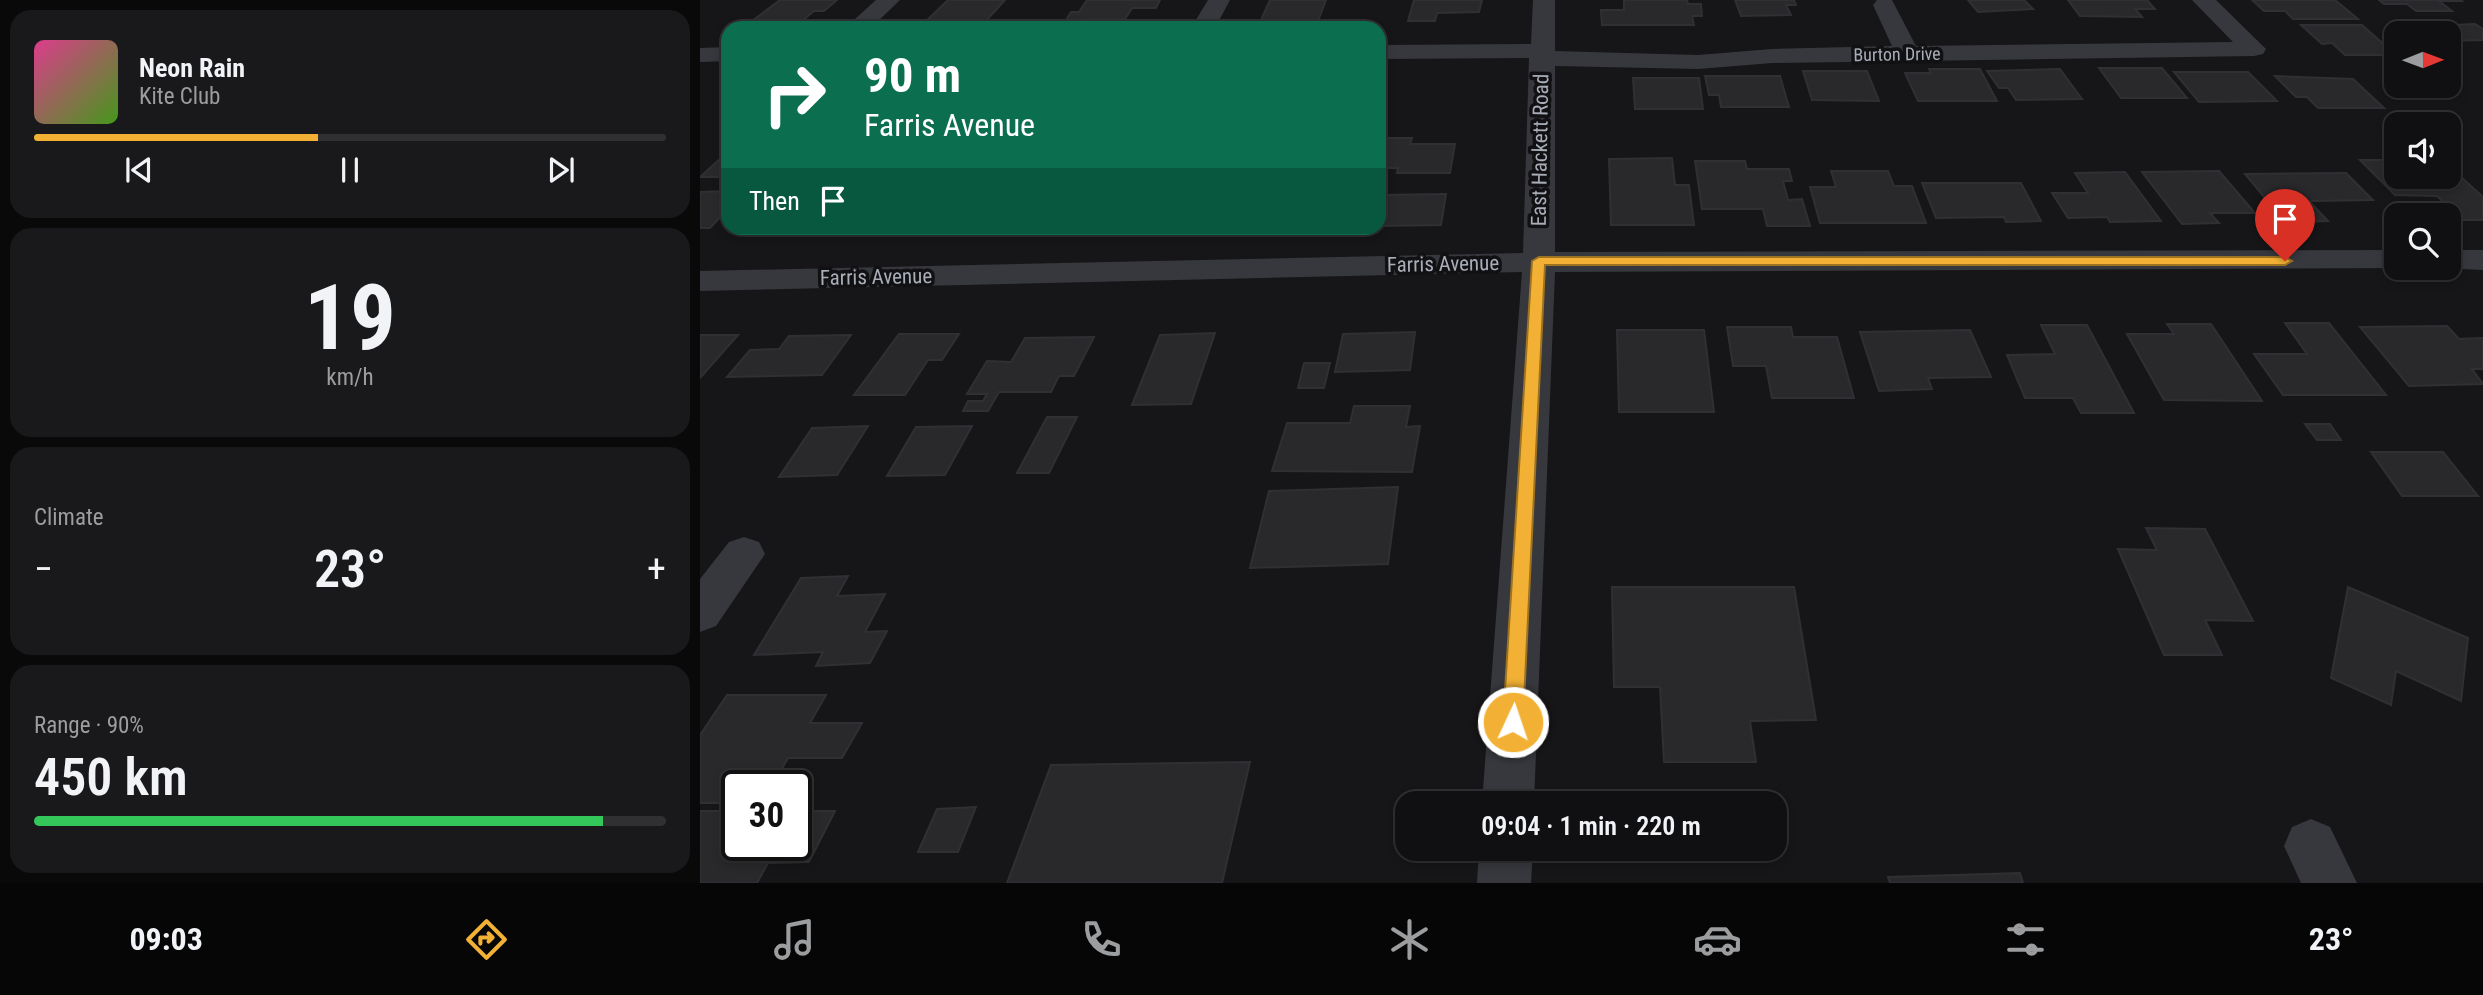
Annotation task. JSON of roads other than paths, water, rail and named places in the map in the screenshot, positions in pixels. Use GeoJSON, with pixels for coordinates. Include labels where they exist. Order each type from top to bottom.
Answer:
{"type":"FeatureCollection","features":[{"type":"Feature","properties":{"kind":"street"},"geometry":{"type":"LineString","coordinates":[[865,21],[888,0]]}},
{"type":"Feature","properties":{"kind":"street"},"geometry":{"type":"LineString","coordinates":[[1207,21],[1219,0]]}},
{"type":"Feature","properties":{"kind":"street","name":"East Hackett Road"},"geometry":{"type":"LineString","coordinates":[[1509,791],[1539,261],[1544,0]]}},
{"type":"Feature","properties":{"kind":"street","name":"Burton Drive"},"geometry":{"type":"LineString","coordinates":[[1386,52],[1698,62],[1772,56],[2254,49],[2203,0]]}},
{"type":"Feature","properties":{"kind":"street"},"geometry":{"type":"LineString","coordinates":[[1884,5],[1908,53]]}},
{"type":"Feature","properties":{"kind":"street"},"geometry":{"type":"LineString","coordinates":[[700,55],[721,54]]}},
{"type":"Feature","properties":{"kind":"street","name":"Farris Avenue"},"geometry":{"type":"LineString","coordinates":[[700,281],[1539,261],[2384,260]]}},
{"type":"Feature","properties":{"kind":"street"},"geometry":{"type":"LineString","coordinates":[[2461,260],[2483,260]]}},
{"type":"Feature","properties":{"kind":"street"},"geometry":{"type":"LineString","coordinates":[[700,613],[744,554]]}},
{"type":"Feature","properties":{"kind":"street"},"geometry":{"type":"LineString","coordinates":[[1504,883],[1505,861]]}}]}
